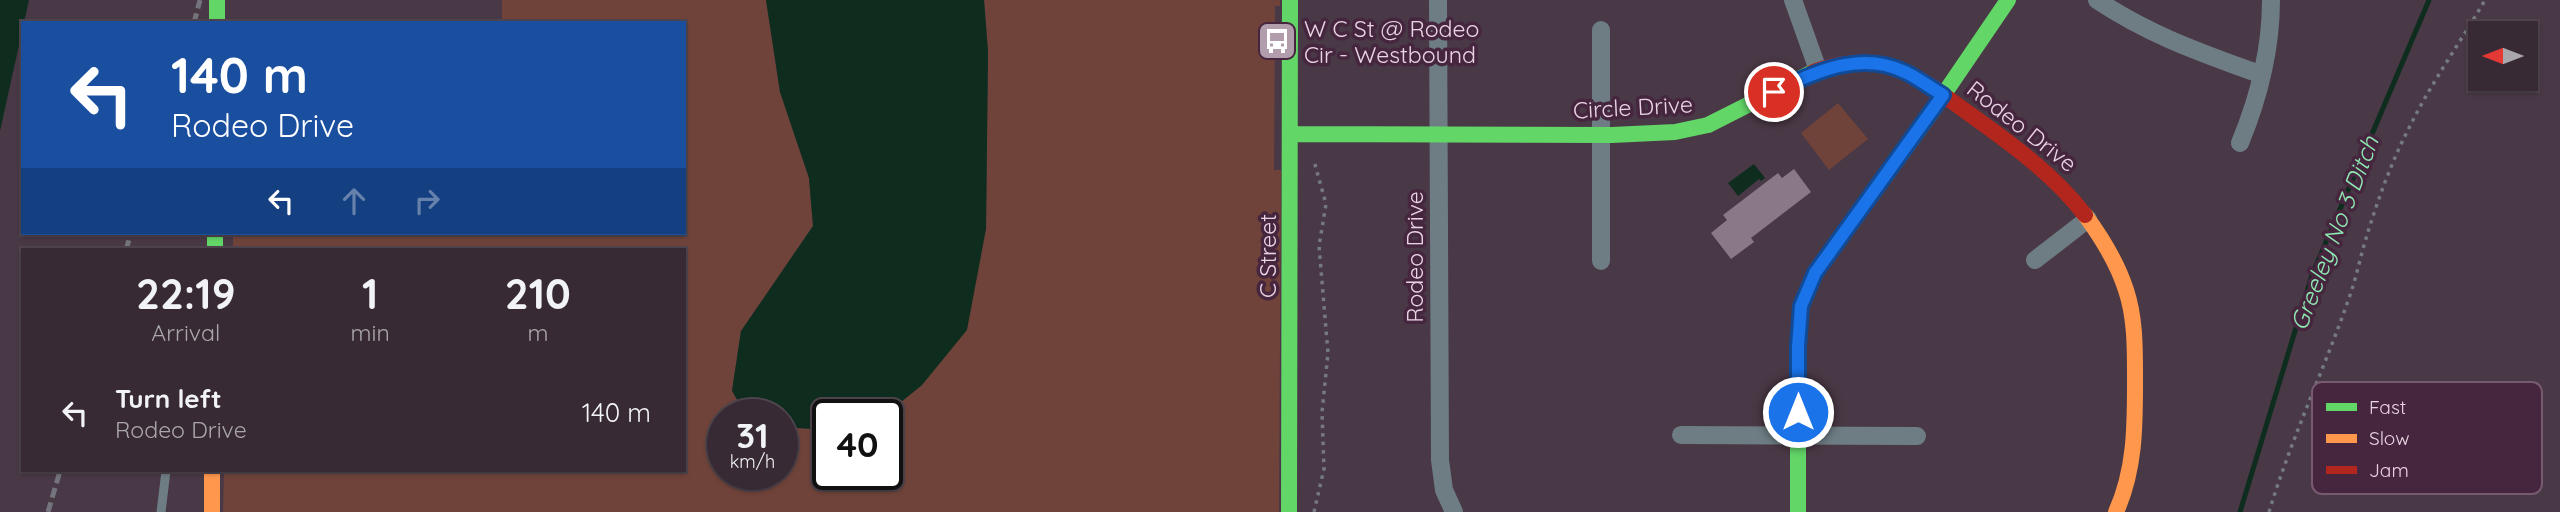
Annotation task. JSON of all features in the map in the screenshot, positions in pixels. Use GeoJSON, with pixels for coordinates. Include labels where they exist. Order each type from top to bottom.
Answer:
{"type":"FeatureCollection","features":[{"type":"Feature","properties":{"kind":"street"},"geometry":{"type":"LineString","coordinates":[[217,0],[217,21]]}},
{"type":"Feature","properties":{"kind":"street","name":"C Street"},"geometry":{"type":"LineString","coordinates":[[1289,512],[1290,0]]}},
{"type":"Feature","properties":{"kind":"street","name":"Rodeo Drive"},"geometry":{"type":"LineString","coordinates":[[1438,0],[1440,460],[1444,489],[1454,512]]}},
{"type":"Feature","properties":{"kind":"street"},"geometry":{"type":"LineString","coordinates":[[1793,0],[1818,71]]}},
{"type":"Feature","properties":{"kind":"street"},"geometry":{"type":"LineString","coordinates":[[1798,512],[1798,347],[1801,306],[1815,273],[2008,0]]}},
{"type":"Feature","properties":{"kind":"street"},"geometry":{"type":"LineString","coordinates":[[2097,0],[2131,23],[2167,40],[2262,75]]}},
{"type":"Feature","properties":{"kind":"street"},"geometry":{"type":"LineString","coordinates":[[2240,143],[2254,109],[2262,75],[2271,33],[2271,0]]}},
{"type":"Feature","properties":{"kind":"street"},"geometry":{"type":"LineString","coordinates":[[1601,30],[1601,261]]}},
{"type":"Feature","properties":{"kind":"street","name":"Rodeo Drive"},"geometry":{"type":"LineString","coordinates":[[1818,71],[1853,63],[1883,64],[1906,72],[2018,148],[2062,187],[2106,244],[2126,287],[2133,324],[2136,420],[2128,480],[2116,512]]}},
{"type":"Feature","properties":{"kind":"street","name":"Circle Drive"},"geometry":{"type":"LineString","coordinates":[[1290,134],[1602,135],[1685,132],[1708,125],[1818,71]]}},
{"type":"Feature","properties":{"kind":"street"},"geometry":{"type":"LineString","coordinates":[[2035,260],[2088,219]]}},
{"type":"Feature","properties":{"kind":"street"},"geometry":{"type":"LineString","coordinates":[[1681,435],[1917,436]]}},
{"type":"Feature","properties":{"kind":"street"},"geometry":{"type":"LineString","coordinates":[[212,472],[212,512]]}},
{"type":"Feature","properties":{"kind":"lane"},"geometry":{"type":"LineString","coordinates":[[161,512],[166,472]]}},
{"type":"Feature","properties":{"kind":"path"},"geometry":{"type":"LineString","coordinates":[[2317,382],[2351,294],[2386,181],[2415,117],[2485,0]]}},
{"type":"Feature","properties":{"kind":"path"},"geometry":{"type":"LineString","coordinates":[[1314,161],[1326,204],[1319,246],[1328,353],[1322,412],[1324,469],[1314,512]]}},
{"type":"Feature","properties":{"kind":"path"},"geometry":{"type":"LineString","coordinates":[[2269,512],[2312,393]]}},
{"type":"Feature","properties":{"kind":"shaded area"},"geometry":{"type":"Polygon","coordinates":[[[0,0],[29,0],[24,21],[21,21],[21,36],[0,131],[0,0]]]}},
{"type":"Feature","properties":{"kind":"shaded area"},"geometry":{"type":"Polygon","coordinates":[[[502,0],[766,0],[780,92],[809,178],[813,226],[741,331],[732,390],[737,399],[707,399],[707,490],[798,490],[798,428],[812,429],[812,490],[903,490],[903,400],[922,385],[986,229],[988,52],[984,0],[1280,0],[1280,6],[1275,6],[1274,170],[1281,170],[1279,512],[223,512],[224,472],[686,472],[686,248],[233,248],[233,235],[686,235],[686,21],[502,21],[502,0]]]}},
{"type":"Feature","properties":{"kind":"shaded area"},"geometry":{"type":"Polygon","coordinates":[[[766,0],[984,0],[988,52],[986,229],[967,330],[922,385],[903,400],[812,399],[812,429],[798,428],[798,399],[737,399],[732,391],[741,331],[813,226],[809,178],[780,92],[766,0]]]}},
{"type":"Feature","properties":{"kind":"shaded area"},"geometry":{"type":"Polygon","coordinates":[[[1838,103],[1868,139],[1829,170],[1801,133],[1838,103]]]}},
{"type":"Feature","properties":{"kind":"shaded area"},"geometry":{"type":"Polygon","coordinates":[[[1754,164],[1765,178],[1761,181],[1759,179],[1738,196],[1728,183],[1754,164]]]}},
{"type":"Feature","properties":{"kind":"building"},"geometry":{"type":"Polygon","coordinates":[[[1794,169],[1811,192],[1751,238],[1754,242],[1731,259],[1711,233],[1727,220],[1723,215],[1778,173],[1782,178],[1794,169]]]}},
{"type":"Feature","properties":{"kind":"waterway","name":"Greeley No 3 Ditch"},"geometry":{"type":"LineString","coordinates":[[2240,512],[2312,275],[2429,0]]}},
{"type":"Feature","properties":{"kind":"railway"},"geometry":{"type":"LineString","coordinates":[[195,21],[200,0]]}},
{"type":"Feature","properties":{"kind":"railway"},"geometry":{"type":"LineString","coordinates":[[127,248],[130,235]]}},
{"type":"Feature","properties":{"kind":"railway"},"geometry":{"type":"LineString","coordinates":[[48,512],[60,472]]}},
{"type":"Feature","properties":{"kind":"traffic: fast"},"geometry":{"type":"LineString","coordinates":[[217,0],[217,21]]}},
{"type":"Feature","properties":{"kind":"traffic: fast"},"geometry":{"type":"LineString","coordinates":[[1289,512],[1290,0]]}},
{"type":"Feature","properties":{"kind":"traffic: fast"},"geometry":{"type":"LineString","coordinates":[[1798,512],[1798,347],[1801,306],[1815,273],[1931,113],[2008,0]]}},
{"type":"Feature","properties":{"kind":"traffic: fast"},"geometry":{"type":"LineString","coordinates":[[1290,134],[1612,135],[1675,132],[1708,125],[1813,72]]}},
{"type":"Feature","properties":{"kind":"traffic: fast"},"geometry":{"type":"LineString","coordinates":[[215,235],[215,248]]}},
{"type":"Feature","properties":{"kind":"traffic: slow"},"geometry":{"type":"LineString","coordinates":[[2085,215],[2118,270],[2133,321],[2133,445],[2123,495],[2116,512]]}},
{"type":"Feature","properties":{"kind":"traffic: slow"},"geometry":{"type":"LineString","coordinates":[[212,472],[212,512]]}},
{"type":"Feature","properties":{"kind":"traffic: jam"},"geometry":{"type":"LineString","coordinates":[[1813,72],[1867,62],[1897,68],[1918,78],[2028,158],[2058,185],[2085,215]]}},
{"type":"Feature","properties":{"kind":"place","name":"W C St @ Rodeo Cir - Westbound"},"geometry":{"type":"Point","coordinates":[1277,41]}},
{"type":"Feature","properties":{"kind":"route"},"geometry":{"type":"LineString","coordinates":[[1774,92],[1818,71],[1853,63],[1883,64],[1906,72],[1943,95],[1815,273],[1801,306],[1798,412]]}}]}
